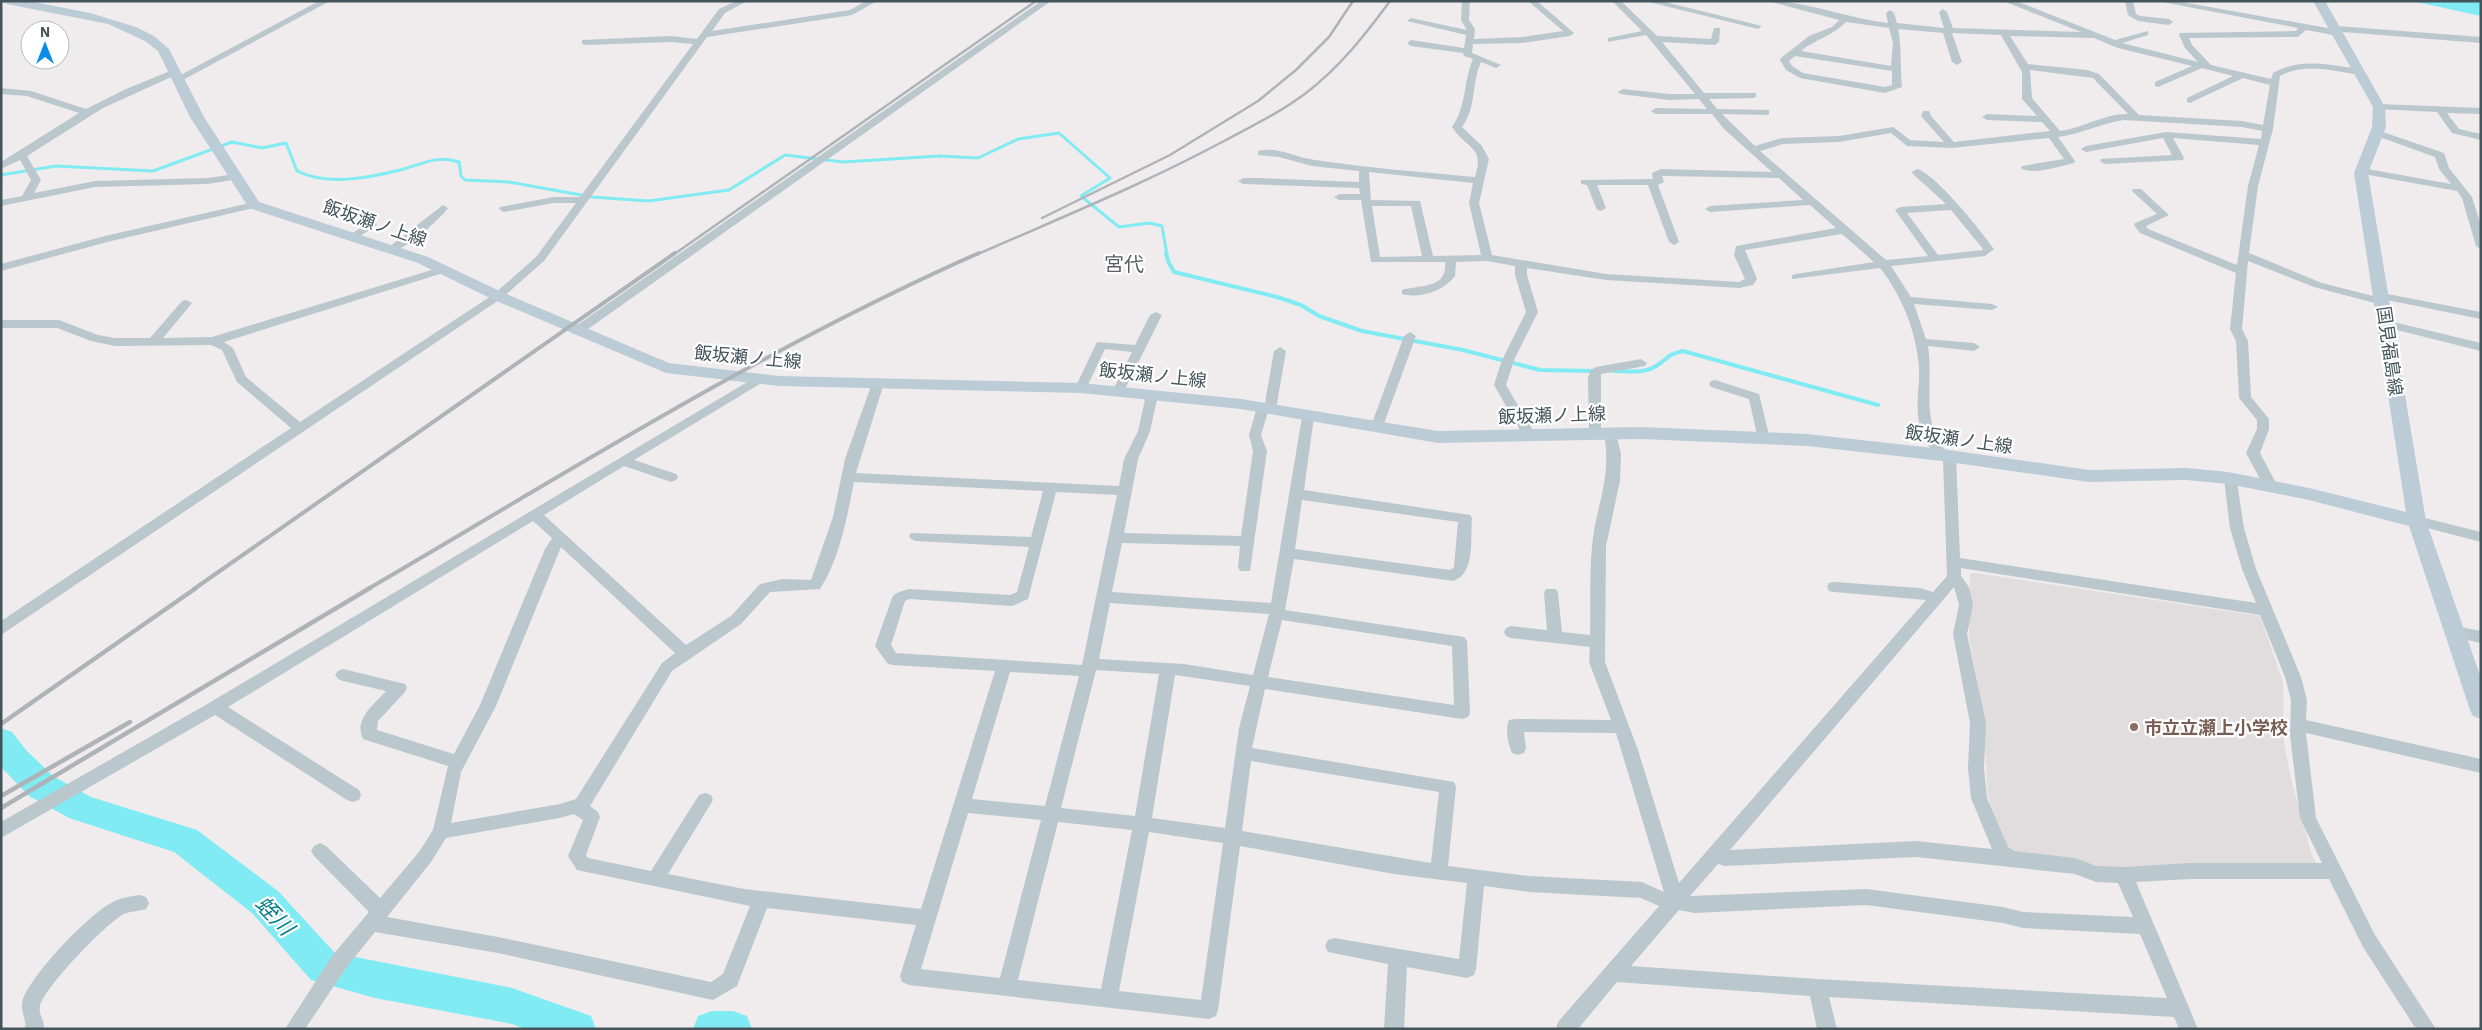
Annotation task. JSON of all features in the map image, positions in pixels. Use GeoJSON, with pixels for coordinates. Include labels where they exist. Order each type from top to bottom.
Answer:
{"type":"FeatureCollection","features":[{"type":"Feature","properties":{"kind":"main road"},"geometry":{"type":"LineString","coordinates":[[8,1],[91,18],[140,31],[155,40],[163,48],[197,116],[254,205]]}},
{"type":"Feature","properties":{"kind":"main road"},"geometry":{"type":"LineString","coordinates":[[2319,1],[2336,28],[2378,108],[2379,127],[2362,171]]}},
{"type":"Feature","properties":{"kind":"main road","name":"国見福島線"},"geometry":{"type":"LineString","coordinates":[[2362,171],[2417,521],[2481,710]]}},
{"type":"Feature","properties":{"kind":"main road","name":"飯坂瀬ノ上線"},"geometry":{"type":"LineString","coordinates":[[254,205],[314,223],[351,238],[393,249],[577,331],[666,368],[759,379],[1081,388],[1267,408],[1438,437],[1602,433],[1807,440],[1946,456],[2089,476],[2112,478],[2172,474],[2231,479],[2270,485],[2417,521]]}},
{"type":"Feature","properties":{"kind":"street"},"geometry":{"type":"LineString","coordinates":[[1,166],[22,155],[87,113],[129,90],[176,76],[326,1]]}},
{"type":"Feature","properties":{"kind":"street"},"geometry":{"type":"LineString","coordinates":[[1,629],[498,296],[540,259],[722,11],[743,1]]}},
{"type":"Feature","properties":{"kind":"street"},"geometry":{"type":"LineString","coordinates":[[585,42],[701,39],[852,12],[873,1]]}},
{"type":"Feature","properties":{"kind":"street"},"geometry":{"type":"LineString","coordinates":[[577,331],[1047,1]]}},
{"type":"Feature","properties":{"kind":"street"},"geometry":{"type":"LineString","coordinates":[[1466,1],[1465,20],[1468,54],[1496,65]]}},
{"type":"Feature","properties":{"kind":"street"},"geometry":{"type":"LineString","coordinates":[[1411,44],[1522,40],[1570,33],[1538,4],[1532,1]]}},
{"type":"Feature","properties":{"kind":"street"},"geometry":{"type":"LineString","coordinates":[[1616,1],[1651,36],[1727,127],[1883,264],[1898,283],[1907,300],[1921,342],[1925,361],[1923,402],[1928,433],[1946,456],[1954,570],[1962,587],[1966,605],[1960,634],[1978,723],[1976,768],[1979,798],[2002,852],[2010,858]]}},
{"type":"Feature","properties":{"kind":"street"},"geometry":{"type":"LineString","coordinates":[[1648,1],[1758,26]]}},
{"type":"Feature","properties":{"kind":"street"},"geometry":{"type":"LineString","coordinates":[[1772,1],[1844,19],[1893,26],[1948,31],[2097,35]]}},
{"type":"Feature","properties":{"kind":"street"},"geometry":{"type":"LineString","coordinates":[[2128,1],[2132,14],[2138,18],[2169,22]]}},
{"type":"Feature","properties":{"kind":"street"},"geometry":{"type":"LineString","coordinates":[[2161,1],[2304,27],[2481,40]]}},
{"type":"Feature","properties":{"kind":"street"},"geometry":{"type":"LineString","coordinates":[[2014,2],[2115,44],[2275,83]]}},
{"type":"Feature","properties":{"kind":"street"},"geometry":{"type":"LineString","coordinates":[[1943,12],[1957,62]]}},
{"type":"Feature","properties":{"kind":"street"},"geometry":{"type":"LineString","coordinates":[[1844,19],[1835,29],[1812,38],[1795,53],[1785,57],[1784,60],[1789,68],[1800,75],[1885,90],[1897,87],[1895,50],[1897,43],[1890,13]]}},
{"type":"Feature","properties":{"kind":"street"},"geometry":{"type":"LineString","coordinates":[[1411,21],[1468,42]]}},
{"type":"Feature","properties":{"kind":"street"},"geometry":{"type":"LineString","coordinates":[[2205,65],[2188,46],[2183,36],[2298,34],[2304,27]]}},
{"type":"Feature","properties":{"kind":"street"},"geometry":{"type":"LineString","coordinates":[[1611,40],[1651,36],[1715,42],[1717,30]]}},
{"type":"Feature","properties":{"kind":"street"},"geometry":{"type":"LineString","coordinates":[[2003,31],[2023,66],[2029,83],[2026,96],[2046,120],[2070,161],[2045,167],[2026,168]]}},
{"type":"Feature","properties":{"kind":"street"},"geometry":{"type":"LineString","coordinates":[[2115,44],[2145,33]]}},
{"type":"Feature","properties":{"kind":"street"},"geometry":{"type":"LineString","coordinates":[[1795,53],[1896,69]]}},
{"type":"Feature","properties":{"kind":"street"},"geometry":{"type":"LineString","coordinates":[[1478,59],[1474,66],[1467,115],[1457,127],[1483,152],[1484,158],[1474,203],[1487,258]]}},
{"type":"Feature","properties":{"kind":"street"},"geometry":{"type":"LineString","coordinates":[[2158,84],[2205,65]]}},
{"type":"Feature","properties":{"kind":"street"},"geometry":{"type":"LineString","coordinates":[[2023,66],[2086,73],[2096,76],[2135,116]]}},
{"type":"Feature","properties":{"kind":"street"},"geometry":{"type":"LineString","coordinates":[[2270,485],[2253,453],[2264,429],[2263,419],[2245,398],[2242,341],[2236,329],[2254,186],[2268,129],[2276,75],[2292,67],[2315,67],[2360,72]]}},
{"type":"Feature","properties":{"kind":"street"},"geometry":{"type":"LineString","coordinates":[[2190,100],[2242,75]]}},
{"type":"Feature","properties":{"kind":"street"},"geometry":{"type":"LineString","coordinates":[[1,91],[21,92],[87,113]]}},
{"type":"Feature","properties":{"kind":"street"},"geometry":{"type":"LineString","coordinates":[[1623,92],[1646,96],[1702,97],[1753,95]]}},
{"type":"Feature","properties":{"kind":"street"},"geometry":{"type":"LineString","coordinates":[[2378,108],[2481,111]]}},
{"type":"Feature","properties":{"kind":"street"},"geometry":{"type":"LineString","coordinates":[[2440,109],[2451,130],[2456,134],[2481,137]]}},
{"type":"Feature","properties":{"kind":"street"},"geometry":{"type":"LineString","coordinates":[[1656,112],[1766,112]]}},
{"type":"Feature","properties":{"kind":"street"},"geometry":{"type":"LineString","coordinates":[[1926,113],[1926,116],[1952,145]]}},
{"type":"Feature","properties":{"kind":"street"},"geometry":{"type":"LineString","coordinates":[[1753,150],[1782,140],[1831,139],[1894,130],[1907,143],[1952,145],[2076,132],[2111,118],[2135,116],[2242,124],[2268,129]]}},
{"type":"Feature","properties":{"kind":"street"},"geometry":{"type":"LineString","coordinates":[[1987,117],[2046,120]]}},
{"type":"Feature","properties":{"kind":"street"},"geometry":{"type":"LineString","coordinates":[[2377,133],[2437,152],[2444,169],[2467,197],[2476,215],[2481,246]]}},
{"type":"Feature","properties":{"kind":"street"},"geometry":{"type":"LineString","coordinates":[[2086,149],[2166,135],[2265,142]]}},
{"type":"Feature","properties":{"kind":"street"},"geometry":{"type":"LineString","coordinates":[[2105,161],[2179,158],[2166,135]]}},
{"type":"Feature","properties":{"kind":"street"},"geometry":{"type":"LineString","coordinates":[[1262,153],[1280,154],[1306,162],[1479,181]]}},
{"type":"Feature","properties":{"kind":"street"},"geometry":{"type":"LineString","coordinates":[[22,155],[36,180],[26,198]]}},
{"type":"Feature","properties":{"kind":"street"},"geometry":{"type":"LineString","coordinates":[[1364,169],[1364,185],[1375,260],[1487,258],[1606,277],[1739,285],[1749,283],[1751,278],[1740,255],[1740,248],[1844,230]]}},
{"type":"Feature","properties":{"kind":"street"},"geometry":{"type":"LineString","coordinates":[[2362,171],[2461,189]]}},
{"type":"Feature","properties":{"kind":"street"},"geometry":{"type":"LineString","coordinates":[[1601,208],[1588,182],[1659,182],[1656,175],[1661,172],[1782,175]]}},
{"type":"Feature","properties":{"kind":"street"},"geometry":{"type":"LineString","coordinates":[[1796,277],[1883,264],[1985,254],[1989,249],[1954,207],[1930,182],[1917,172]]}},
{"type":"Feature","properties":{"kind":"street"},"geometry":{"type":"LineString","coordinates":[[1,203],[95,184],[207,181],[236,177]]}},
{"type":"Feature","properties":{"kind":"street"},"geometry":{"type":"LineString","coordinates":[[1243,180],[1287,180],[1324,185],[1364,185]]}},
{"type":"Feature","properties":{"kind":"street"},"geometry":{"type":"LineString","coordinates":[[1652,182],[1674,242]]}},
{"type":"Feature","properties":{"kind":"street"},"geometry":{"type":"LineString","coordinates":[[2137,191],[2164,215],[2139,224],[2144,231],[2242,271]]}},
{"type":"Feature","properties":{"kind":"street"},"geometry":{"type":"LineString","coordinates":[[1339,197],[1416,203],[1428,259]]}},
{"type":"Feature","properties":{"kind":"street"},"geometry":{"type":"LineString","coordinates":[[504,209],[554,200],[582,200]]}},
{"type":"Feature","properties":{"kind":"street"},"geometry":{"type":"LineString","coordinates":[[1710,209],[1814,202]]}},
{"type":"Feature","properties":{"kind":"street"},"geometry":{"type":"LineString","coordinates":[[1,268],[105,239],[254,205]]}},
{"type":"Feature","properties":{"kind":"street"},"geometry":{"type":"LineString","coordinates":[[1936,259],[1900,210],[1954,207]]}},
{"type":"Feature","properties":{"kind":"street"},"geometry":{"type":"LineString","coordinates":[[393,249],[443,208]]}},
{"type":"Feature","properties":{"kind":"street"},"geometry":{"type":"LineString","coordinates":[[351,238],[372,224]]}},
{"type":"Feature","properties":{"kind":"street"},"geometry":{"type":"LineString","coordinates":[[2244,255],[2318,285],[2382,299],[2481,316]]}},
{"type":"Feature","properties":{"kind":"street"},"geometry":{"type":"LineString","coordinates":[[1406,292],[1430,291],[1441,285],[1450,276],[1452,266],[1450,259]]}},
{"type":"Feature","properties":{"kind":"street"},"geometry":{"type":"LineString","coordinates":[[1521,264],[1521,275],[1532,312],[1508,361],[1500,386],[1515,408],[1530,436]]}},
{"type":"Feature","properties":{"kind":"street"},"geometry":{"type":"LineString","coordinates":[[1,324],[49,323],[102,340],[153,342],[213,341],[442,270]]}},
{"type":"Feature","properties":{"kind":"street"},"geometry":{"type":"LineString","coordinates":[[1907,300],[1992,307]]}},
{"type":"Feature","properties":{"kind":"street"},"geometry":{"type":"LineString","coordinates":[[153,342],[186,303]]}},
{"type":"Feature","properties":{"kind":"street"},"geometry":{"type":"LineString","coordinates":[[1118,392],[1137,349],[1156,315]]}},
{"type":"Feature","properties":{"kind":"street"},"geometry":{"type":"LineString","coordinates":[[2385,324],[2481,347]]}},
{"type":"Feature","properties":{"kind":"street"},"geometry":{"type":"LineString","coordinates":[[1377,426],[1410,336]]}},
{"type":"Feature","properties":{"kind":"street"},"geometry":{"type":"LineString","coordinates":[[213,341],[227,348],[241,379],[300,429]]}},
{"type":"Feature","properties":{"kind":"street"},"geometry":{"type":"LineString","coordinates":[[1921,342],[1974,347]]}},
{"type":"Feature","properties":{"kind":"street"},"geometry":{"type":"LineString","coordinates":[[1081,388],[1101,345],[1137,349]]}},
{"type":"Feature","properties":{"kind":"street"},"geometry":{"type":"LineString","coordinates":[[1245,567],[1252,496],[1260,451],[1255,435],[1267,408],[1280,351]]}},
{"type":"Feature","properties":{"kind":"street"},"geometry":{"type":"LineString","coordinates":[[1641,363],[1596,371],[1594,378],[1602,433],[1614,454],[1613,480],[1599,546],[1597,662],[1621,726],[1675,903]]}},
{"type":"Feature","properties":{"kind":"street"},"geometry":{"type":"LineString","coordinates":[[1,831],[215,707],[759,379]]}},
{"type":"Feature","properties":{"kind":"street"},"geometry":{"type":"LineString","coordinates":[[441,832],[582,804],[667,667],[686,653],[718,635],[744,613],[764,589],[773,586],[815,585],[828,556],[840,517],[852,458],[863,432],[878,383]]}},
{"type":"Feature","properties":{"kind":"street"},"geometry":{"type":"LineString","coordinates":[[1715,384],[1755,397],[1764,439]]}},
{"type":"Feature","properties":{"kind":"street"},"geometry":{"type":"LineString","coordinates":[[1007,987],[1089,668],[1131,459],[1144,431],[1152,395]]}},
{"type":"Feature","properties":{"kind":"street"},"geometry":{"type":"LineString","coordinates":[[1004,666],[909,976],[1209,1010],[1234,838],[1247,728],[1277,611],[1288,553],[1308,416]]}},
{"type":"Feature","properties":{"kind":"street"},"geometry":{"type":"LineString","coordinates":[[622,461],[671,478]]}},
{"type":"Feature","properties":{"kind":"street"},"geometry":{"type":"LineString","coordinates":[[849,477],[1125,491]]}},
{"type":"Feature","properties":{"kind":"street"},"geometry":{"type":"LineString","coordinates":[[2231,479],[2237,528],[2249,569],[2293,677],[2299,700],[2298,725],[2308,818],[2336,871],[2368,941],[2427,1029]]}},
{"type":"Feature","properties":{"kind":"street"},"geometry":{"type":"LineString","coordinates":[[1050,487],[1023,595],[1012,601],[909,594],[899,598],[883,646],[892,659],[1004,666],[1168,669],[1462,713],[1459,641],[1277,611],[1104,597]]}},
{"type":"Feature","properties":{"kind":"street"},"geometry":{"type":"LineString","coordinates":[[1288,553],[1453,576],[1460,569],[1466,518],[1296,494]]}},
{"type":"Feature","properties":{"kind":"street"},"geometry":{"type":"LineString","coordinates":[[534,514],[686,653]]}},
{"type":"Feature","properties":{"kind":"street"},"geometry":{"type":"LineString","coordinates":[[2417,521],[2481,537]]}},
{"type":"Feature","properties":{"kind":"street"},"geometry":{"type":"LineString","coordinates":[[916,536],[1037,542]]}},
{"type":"Feature","properties":{"kind":"street"},"geometry":{"type":"LineString","coordinates":[[294,1029],[339,962],[374,923],[425,857],[441,832],[453,772],[488,706],[552,549],[560,537]]}},
{"type":"Feature","properties":{"kind":"street"},"geometry":{"type":"LineString","coordinates":[[1116,538],[1247,541]]}},
{"type":"Feature","properties":{"kind":"street"},"geometry":{"type":"LineString","coordinates":[[1565,1029],[1716,856],[1936,598],[1954,570]]}},
{"type":"Feature","properties":{"kind":"street"},"geometry":{"type":"LineString","coordinates":[[1954,570],[2265,610]]}},
{"type":"Feature","properties":{"kind":"street"},"geometry":{"type":"LineString","coordinates":[[1834,587],[1920,593],[1936,598]]}},
{"type":"Feature","properties":{"kind":"street"},"geometry":{"type":"LineString","coordinates":[[1551,593],[1555,637]]}},
{"type":"Feature","properties":{"kind":"street"},"geometry":{"type":"LineString","coordinates":[[1511,632],[1597,642]]}},
{"type":"Feature","properties":{"kind":"street"},"geometry":{"type":"LineString","coordinates":[[2454,632],[2481,637]]}},
{"type":"Feature","properties":{"kind":"street"},"geometry":{"type":"LineString","coordinates":[[1108,999],[1142,824],[1168,669]]}},
{"type":"Feature","properties":{"kind":"street"},"geometry":{"type":"LineString","coordinates":[[343,674],[399,688],[370,719],[369,734],[458,762]]}},
{"type":"Feature","properties":{"kind":"street"},"geometry":{"type":"LineString","coordinates":[[215,707],[353,795]]}},
{"type":"Feature","properties":{"kind":"street"},"geometry":{"type":"LineString","coordinates":[[1518,748],[1515,725],[1621,726]]}},
{"type":"Feature","properties":{"kind":"street"},"geometry":{"type":"LineString","coordinates":[[2298,725],[2481,766]]}},
{"type":"Feature","properties":{"kind":"street"},"geometry":{"type":"LineString","coordinates":[[1243,754],[1448,787],[1439,872]]}},
{"type":"Feature","properties":{"kind":"street"},"geometry":{"type":"LineString","coordinates":[[655,880],[705,800]]}},
{"type":"Feature","properties":{"kind":"street"},"geometry":{"type":"LineString","coordinates":[[576,806],[592,817],[576,856],[583,865],[761,899],[927,918]]}},
{"type":"Feature","properties":{"kind":"street"},"geometry":{"type":"LineString","coordinates":[[962,806],[1142,824],[1439,872],[1529,884],[1642,890],[1675,903],[1694,905],[1866,897],[2003,915],[2023,920],[2144,926]]}},
{"type":"Feature","properties":{"kind":"street"},"geometry":{"type":"LineString","coordinates":[[1716,856],[1725,858],[1916,849],[2075,866],[2096,874],[2124,876],[2190,871],[2336,871]]}},
{"type":"Feature","properties":{"kind":"street"},"geometry":{"type":"LineString","coordinates":[[320,852],[373,905],[386,907]]}},
{"type":"Feature","properties":{"kind":"street"},"geometry":{"type":"LineString","coordinates":[[2124,876],[2190,1029]]}},
{"type":"Feature","properties":{"kind":"street"},"geometry":{"type":"LineString","coordinates":[[1334,946],[1467,969],[1476,877]]}},
{"type":"Feature","properties":{"kind":"street"},"geometry":{"type":"LineString","coordinates":[[374,923],[498,946],[713,991],[730,980],[761,899]]}},
{"type":"Feature","properties":{"kind":"street"},"geometry":{"type":"LineString","coordinates":[[34,1029],[35,1026],[30,1008],[34,996],[50,974],[103,918],[121,906],[140,903]]}},
{"type":"Feature","properties":{"kind":"street"},"geometry":{"type":"LineString","coordinates":[[1394,1029],[1398,958]]}},
{"type":"Feature","properties":{"kind":"street"},"geometry":{"type":"LineString","coordinates":[[1614,973],[1817,988],[2180,1008]]}},
{"type":"Feature","properties":{"kind":"street"},"geometry":{"type":"LineString","coordinates":[[1817,988],[1827,1029]]}},
{"type":"Feature","properties":{"kind":"shaded area","name":"市立立瀬上小学校"},"geometry":{"type":"Polygon","coordinates":[[[1975,573],[2260,616],[2283,682],[2284,742],[2291,779],[2312,855],[2322,874],[2106,874],[2008,853],[1988,798],[1983,712],[1969,637],[1970,574],[1975,573]]]}},
{"type":"Feature","properties":{"kind":"water"},"geometry":{"type":"Polygon","coordinates":[[[2412,1],[2473,1],[2481,3],[2481,16],[2412,1]]]}},
{"type":"Feature","properties":{"kind":"waterway"},"geometry":{"type":"LineString","coordinates":[[1,175],[56,166],[153,171],[232,142],[262,148],[286,143],[297,171],[321,178],[348,179],[375,176],[443,159],[459,162],[461,176],[465,180],[509,182],[592,197],[648,201],[729,190],[785,155],[843,162],[940,156],[978,158],[1018,139],[1059,133],[1110,178],[1081,196],[1119,227],[1149,223],[1162,226],[1167,255]]}},
{"type":"Feature","properties":{"kind":"waterway"},"geometry":{"type":"LineString","coordinates":[[1166,253],[1174,272],[1277,297],[1301,305],[1319,316],[1362,331],[1463,350],[1540,370],[1595,371]]}},
{"type":"Feature","properties":{"kind":"waterway"},"geometry":{"type":"LineString","coordinates":[[1613,371],[1635,372],[1651,369],[1670,355],[1683,351],[1878,405]]}},
{"type":"Feature","properties":{"kind":"waterway","name":"蛭川"},"geometry":{"type":"LineString","coordinates":[[1,741],[15,761],[41,786],[81,808],[185,841],[265,902],[324,968],[375,980],[512,1006],[577,1029]]}},
{"type":"Feature","properties":{"kind":"waterway","name":"蛭川"},"geometry":{"type":"LineString","coordinates":[[712,1029],[733,1029]]}},
{"type":"Feature","properties":{"kind":"railway"},"geometry":{"type":"LineString","coordinates":[[673,255],[1036,1]]}},
{"type":"Feature","properties":{"kind":"railway"},"geometry":{"type":"LineString","coordinates":[[1042,218],[1170,155],[1258,101],[1296,70],[1329,37],[1353,1]]}},
{"type":"Feature","properties":{"kind":"railway"},"geometry":{"type":"LineString","coordinates":[[976,255],[1163,172],[1287,106],[1306,93],[1341,61],[1390,1]]}},
{"type":"Feature","properties":{"kind":"railway"},"geometry":{"type":"LineString","coordinates":[[194,589],[675,253]]}},
{"type":"Feature","properties":{"kind":"railway"},"geometry":{"type":"LineString","coordinates":[[368,589],[593,456],[745,370],[822,329],[979,253]]}},
{"type":"Feature","properties":{"kind":"railway"},"geometry":{"type":"LineString","coordinates":[[1,724],[196,588]]}},
{"type":"Feature","properties":{"kind":"railway"},"geometry":{"type":"LineString","coordinates":[[1,808],[370,588]]}},
{"type":"Feature","properties":{"kind":"railway"},"geometry":{"type":"LineString","coordinates":[[1,796],[130,722]]}},
{"type":"Feature","properties":{"kind":"place","name":"市立立瀬上小学校"},"geometry":{"type":"Point","coordinates":[2134,727]}},
{"type":"Feature","properties":{"kind":"district","name":"宮代"},"geometry":{"type":"Point","coordinates":[1124,263]}}]}
